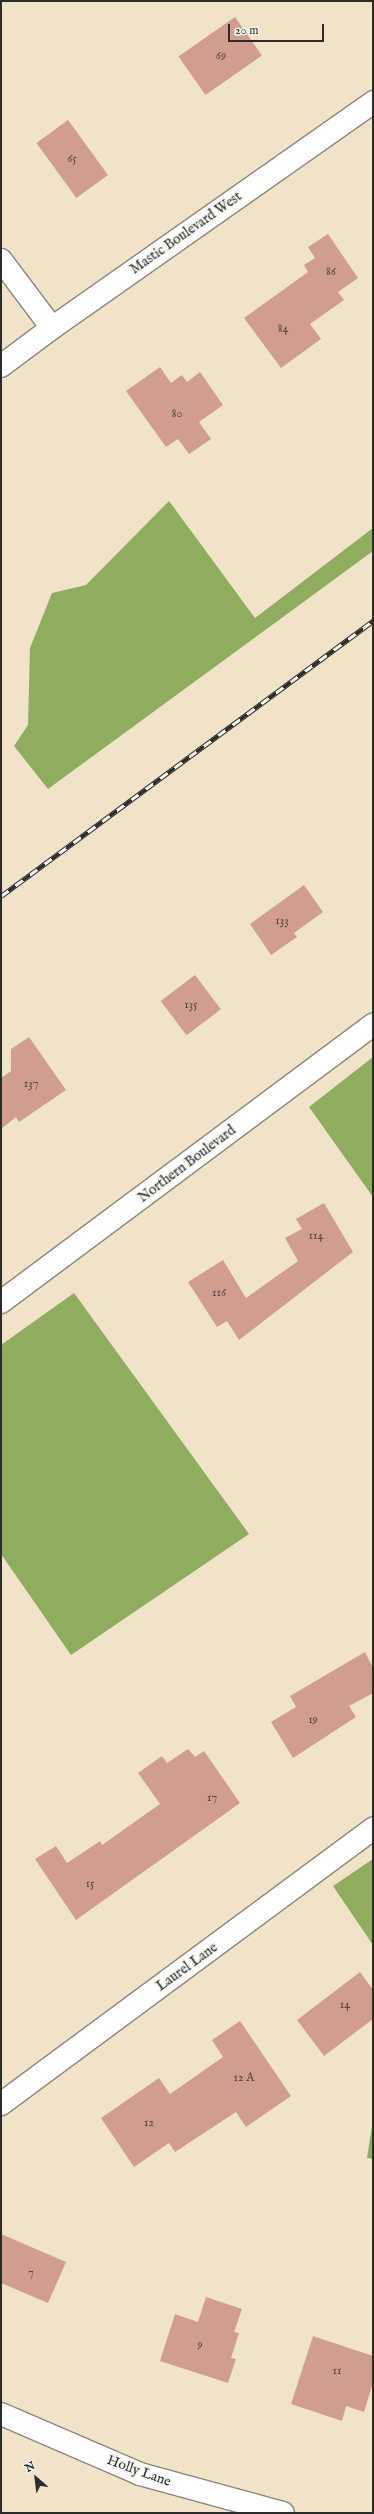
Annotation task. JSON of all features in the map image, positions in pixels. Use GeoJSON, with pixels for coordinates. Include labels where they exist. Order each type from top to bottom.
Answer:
{"type":"FeatureCollection","features":[{"type":"Feature","properties":{"kind":"street","name":"Mastic Boulevard West"},"geometry":{"type":"LineString","coordinates":[[1,366],[52,328],[373,102]]}},
{"type":"Feature","properties":{"kind":"street"},"geometry":{"type":"LineString","coordinates":[[1,260],[52,328]]}},
{"type":"Feature","properties":{"kind":"street","name":"Northern Boulevard"},"geometry":{"type":"LineString","coordinates":[[1,1302],[373,1025]]}},
{"type":"Feature","properties":{"kind":"street","name":"Laurel Lane"},"geometry":{"type":"LineString","coordinates":[[1,2104],[373,1830]]}},
{"type":"Feature","properties":{"kind":"street","name":"Holly Lane"},"geometry":{"type":"LineString","coordinates":[[1,2414],[140,2474],[283,2513]]}},
{"type":"Feature","properties":{"kind":"green space"},"geometry":{"type":"Polygon","coordinates":[[[169,501],[255,618],[373,528],[373,551],[48,789],[14,746],[28,725],[30,648],[52,593],[86,585],[169,501]]]}},
{"type":"Feature","properties":{"kind":"green space"},"geometry":{"type":"Polygon","coordinates":[[[373,1057],[373,1197],[309,1107],[373,1057]]]}},
{"type":"Feature","properties":{"kind":"green space"},"geometry":{"type":"Polygon","coordinates":[[[74,1293],[249,1534],[71,1655],[1,1554],[1,1345],[74,1293]]]}},
{"type":"Feature","properties":{"kind":"green space"},"geometry":{"type":"Polygon","coordinates":[[[373,1859],[373,1945],[333,1886],[373,1859]]]}},
{"type":"Feature","properties":{"kind":"green space"},"geometry":{"type":"Polygon","coordinates":[[[373,2120],[373,2159],[367,2158],[373,2120]]]}},
{"type":"Feature","properties":{"kind":"building"},"geometry":{"type":"Polygon","coordinates":[[[235,17],[262,56],[205,95],[178,57],[235,17]]]}},
{"type":"Feature","properties":{"kind":"building"},"geometry":{"type":"Polygon","coordinates":[[[68,120],[108,175],[76,198],[36,143],[68,120]]]}},
{"type":"Feature","properties":{"kind":"building"},"geometry":{"type":"Polygon","coordinates":[[[328,234],[358,278],[338,292],[344,300],[310,324],[321,339],[281,368],[244,318],[308,272],[304,265],[315,258],[308,247],[328,234]]]}},
{"type":"Feature","properties":{"kind":"building"},"geometry":{"type":"Polygon","coordinates":[[[160,367],[171,383],[182,375],[187,382],[200,372],[223,405],[199,422],[211,439],[189,454],[178,439],[166,447],[126,391],[160,367]]]}},
{"type":"Feature","properties":{"kind":"building"},"geometry":{"type":"Polygon","coordinates":[[[304,885],[323,912],[294,933],[297,937],[271,955],[250,924],[304,885]]]}},
{"type":"Feature","properties":{"kind":"building"},"geometry":{"type":"Polygon","coordinates":[[[195,975],[221,1009],[187,1035],[161,1001],[195,975]]]}},
{"type":"Feature","properties":{"kind":"building"},"geometry":{"type":"Polygon","coordinates":[[[29,1037],[66,1090],[19,1122],[16,1117],[1,1129],[1,1078],[11,1071],[11,1049],[29,1037]]]}},
{"type":"Feature","properties":{"kind":"building"},"geometry":{"type":"Polygon","coordinates":[[[324,1203],[353,1252],[239,1340],[227,1321],[217,1327],[188,1282],[223,1260],[246,1298],[298,1261],[285,1238],[302,1229],[296,1219],[324,1203]]]}},
{"type":"Feature","properties":{"kind":"building"},"geometry":{"type":"Polygon","coordinates":[[[365,1652],[373,1668],[373,1693],[349,1706],[356,1717],[293,1758],[271,1722],[296,1707],[290,1696],[365,1652]]]}},
{"type":"Feature","properties":{"kind":"building"},"geometry":{"type":"Polygon","coordinates":[[[188,1749],[195,1757],[204,1751],[240,1803],[76,1920],[35,1859],[56,1846],[67,1863],[100,1841],[102,1845],[160,1804],[138,1773],[162,1756],[167,1763],[188,1749]]]}},
{"type":"Feature","properties":{"kind":"building"},"geometry":{"type":"Polygon","coordinates":[[[360,1972],[373,1990],[373,2019],[324,2056],[297,2020],[360,1972]]]}},
{"type":"Feature","properties":{"kind":"building"},"geometry":{"type":"Polygon","coordinates":[[[240,2021],[291,2096],[246,2127],[236,2112],[175,2152],[169,2143],[134,2167],[101,2118],[159,2078],[170,2094],[223,2057],[212,2040],[240,2021]]]}},
{"type":"Feature","properties":{"kind":"building"},"geometry":{"type":"Polygon","coordinates":[[[1,2234],[66,2262],[48,2303],[1,2283],[1,2234]]]}},
{"type":"Feature","properties":{"kind":"building"},"geometry":{"type":"Polygon","coordinates":[[[206,2297],[242,2309],[234,2332],[239,2333],[231,2358],[236,2359],[228,2383],[160,2361],[175,2314],[198,2322],[206,2297]]]}},
{"type":"Feature","properties":{"kind":"building"},"geometry":{"type":"Polygon","coordinates":[[[313,2336],[373,2356],[373,2382],[364,2412],[346,2406],[342,2421],[291,2404],[313,2336]]]}},
{"type":"Feature","properties":{"kind":"railway"},"geometry":{"type":"LineString","coordinates":[[1,896],[373,621]]}}]}
